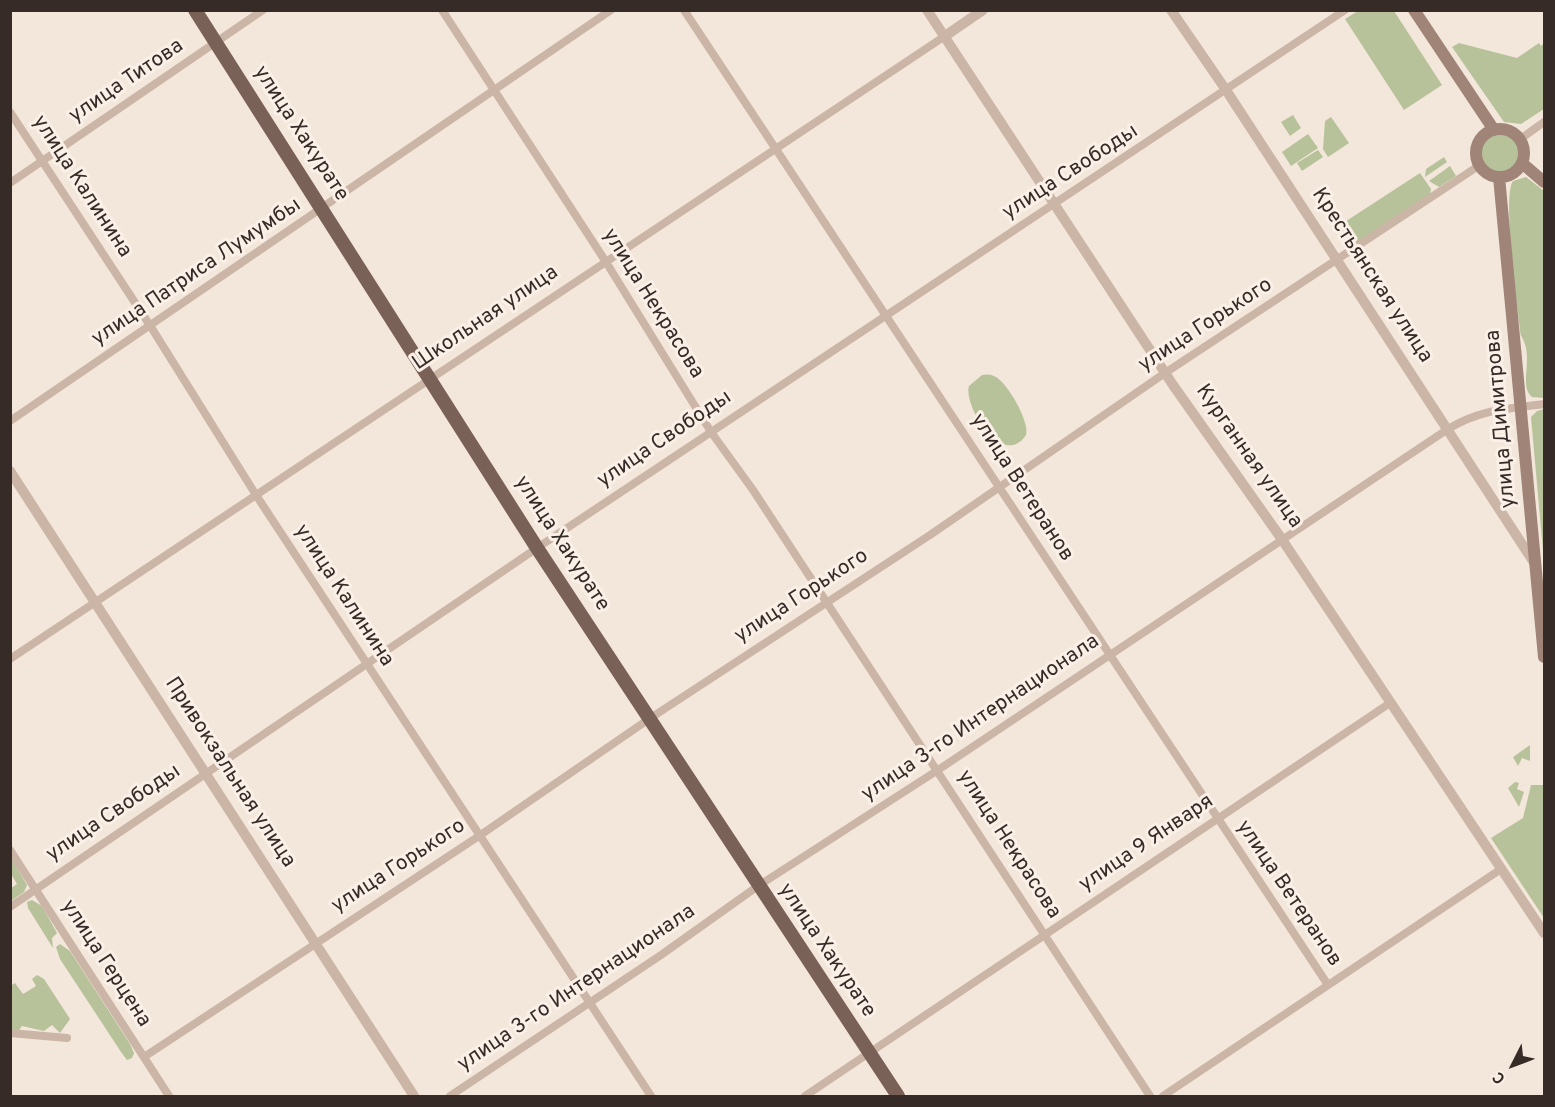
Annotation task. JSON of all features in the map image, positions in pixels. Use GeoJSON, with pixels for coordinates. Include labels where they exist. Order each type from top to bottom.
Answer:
{"type":"FeatureCollection","features":[{"type":"Feature","properties":{"kind":"main road","name":"улица Хакурате"},"geometry":{"type":"LineString","coordinates":[[195,10],[537,548],[898,1096]]}},
{"type":"Feature","properties":{"kind":"main road"},"geometry":{"type":"LineString","coordinates":[[1414,10],[1494,130]]}},
{"type":"Feature","properties":{"kind":"main road"},"geometry":{"type":"LineString","coordinates":[[1494,130],[1506,130],[1519,140],[1524,152],[1522,163],[1513,173],[1499,177],[1486,172],[1480,165],[1477,157],[1478,144],[1486,134],[1494,130]]}},
{"type":"Feature","properties":{"kind":"main road"},"geometry":{"type":"LineString","coordinates":[[1522,163],[1545,182]]}},
{"type":"Feature","properties":{"kind":"main road","name":"улица Димитрова"},"geometry":{"type":"LineString","coordinates":[[1499,177],[1545,657]]}},
{"type":"Feature","properties":{"kind":"street","name":"улица Титова"},"geometry":{"type":"LineString","coordinates":[[10,183],[263,10]]}},
{"type":"Feature","properties":{"kind":"street","name":"улица Некрасова"},"geometry":{"type":"LineString","coordinates":[[442,10],[606,262],[711,432],[753,490],[1150,1096]]}},
{"type":"Feature","properties":{"kind":"street","name":"улица Патриса Лумумбы"},"geometry":{"type":"LineString","coordinates":[[10,421],[324,210],[493,89],[611,10]]}},
{"type":"Feature","properties":{"kind":"street","name":"улица Ветеранов"},"geometry":{"type":"LineString","coordinates":[[684,10],[1328,985]]}},
{"type":"Feature","properties":{"kind":"street","name":"Курганная улица"},"geometry":{"type":"LineString","coordinates":[[927,10],[1165,373],[1281,538],[1501,869],[1543,928]]}},
{"type":"Feature","properties":{"kind":"street","name":"Школьная улица"},"geometry":{"type":"LineString","coordinates":[[10,659],[983,10]]}},
{"type":"Feature","properties":{"kind":"street","name":"Крестьянская улица"},"geometry":{"type":"LineString","coordinates":[[1171,10],[1226,90],[1535,564]]}},
{"type":"Feature","properties":{"kind":"street","name":"улица Свободы"},"geometry":{"type":"LineString","coordinates":[[10,907],[368,666],[537,548],[1345,10]]}},
{"type":"Feature","properties":{"kind":"street","name":"улица Калинина"},"geometry":{"type":"LineString","coordinates":[[10,111],[151,327],[256,495],[651,1096]]}},
{"type":"Feature","properties":{"kind":"street"},"geometry":{"type":"LineString","coordinates":[[1519,140],[1545,122]]}},
{"type":"Feature","properties":{"kind":"street","name":"улица Горького"},"geometry":{"type":"LineString","coordinates":[[144,1057],[479,836],[649,719],[1001,488],[1165,373],[1338,261],[1480,165]]}},
{"type":"Feature","properties":{"kind":"street","name":"улица 3-го Интернационала"},"geometry":{"type":"LineString","coordinates":[[450,1096],[589,1004],[758,886],[938,770],[1110,656],[1281,538],[1448,429],[1487,411],[1545,404]]}},
{"type":"Feature","properties":{"kind":"street","name":"Привокзальная улица"},"geometry":{"type":"LineString","coordinates":[[10,471],[414,1096]]}},
{"type":"Feature","properties":{"kind":"street","name":"улица 9 Января"},"geometry":{"type":"LineString","coordinates":[[805,1096],[1390,703]]}},
{"type":"Feature","properties":{"kind":"street","name":"улица Герцена"},"geometry":{"type":"LineString","coordinates":[[10,850],[169,1096]]}},
{"type":"Feature","properties":{"kind":"street"},"geometry":{"type":"LineString","coordinates":[[1163,1096],[1501,869]]}},
{"type":"Feature","properties":{"kind":"street"},"geometry":{"type":"LineString","coordinates":[[10,1033],[66,1038]]}},
{"type":"Feature","properties":{"kind":"green space"},"geometry":{"type":"Polygon","coordinates":[[[1358,11],[1394,11],[1442,85],[1404,110],[1345,19],[1358,11]]]}},
{"type":"Feature","properties":{"kind":"green space"},"geometry":{"type":"Polygon","coordinates":[[[1459,43],[1517,58],[1539,43],[1541,46],[1544,43],[1544,109],[1521,124],[1504,122],[1452,47],[1459,43]]]}},
{"type":"Feature","properties":{"kind":"green space"},"geometry":{"type":"Polygon","coordinates":[[[1293,115],[1301,128],[1290,136],[1281,122],[1293,115]]]}},
{"type":"Feature","properties":{"kind":"green space"},"geometry":{"type":"Polygon","coordinates":[[[1331,117],[1349,143],[1328,157],[1323,149],[1325,121],[1331,117]]]}},
{"type":"Feature","properties":{"kind":"green space"},"geometry":{"type":"Polygon","coordinates":[[[1308,134],[1318,148],[1291,166],[1282,152],[1308,134]]]}},
{"type":"Feature","properties":{"kind":"green space"},"geometry":{"type":"Polygon","coordinates":[[[1500,134],[1513,140],[1519,153],[1513,166],[1500,172],[1487,166],[1481,153],[1487,140],[1500,134]]]}},
{"type":"Feature","properties":{"kind":"green space"},"geometry":{"type":"Polygon","coordinates":[[[1318,150],[1323,157],[1302,171],[1297,163],[1318,150]]]}},
{"type":"Feature","properties":{"kind":"green space"},"geometry":{"type":"Polygon","coordinates":[[[1444,157],[1447,162],[1425,177],[1426,169],[1444,157]]]}},
{"type":"Feature","properties":{"kind":"green space"},"geometry":{"type":"Polygon","coordinates":[[[1450,166],[1456,176],[1439,187],[1429,181],[1450,166]]]}},
{"type":"Feature","properties":{"kind":"green space"},"geometry":{"type":"Polygon","coordinates":[[[1420,173],[1431,189],[1430,195],[1348,249],[1334,229],[1420,173]]]}},
{"type":"Feature","properties":{"kind":"green space"},"geometry":{"type":"Polygon","coordinates":[[[1526,177],[1544,191],[1544,398],[1532,397],[1526,386],[1527,352],[1521,336],[1510,230],[1510,191],[1513,181],[1526,177]]]}},
{"type":"Feature","properties":{"kind":"green space"},"geometry":{"type":"Polygon","coordinates":[[[982,375],[992,375],[1001,381],[1017,404],[1025,421],[1026,435],[1017,444],[1007,445],[996,440],[978,420],[972,407],[969,386],[982,375]]]}},
{"type":"Feature","properties":{"kind":"green space"},"geometry":{"type":"Polygon","coordinates":[[[1544,409],[1544,562],[1531,417],[1537,411],[1544,409]]]}},
{"type":"Feature","properties":{"kind":"green space"},"geometry":{"type":"Polygon","coordinates":[[[1530,745],[1530,761],[1522,758],[1518,766],[1513,757],[1530,745]]]}},
{"type":"Feature","properties":{"kind":"green space"},"geometry":{"type":"Polygon","coordinates":[[[1515,782],[1519,783],[1517,789],[1524,792],[1519,807],[1508,788],[1515,782]]]}},
{"type":"Feature","properties":{"kind":"green space"},"geometry":{"type":"Polygon","coordinates":[[[1531,785],[1544,785],[1544,918],[1491,838],[1523,818],[1531,785]]]}},
{"type":"Feature","properties":{"kind":"green space"},"geometry":{"type":"Polygon","coordinates":[[[11,858],[27,885],[24,892],[11,901],[10,889],[17,884],[11,874],[11,858]]]}},
{"type":"Feature","properties":{"kind":"green space"},"geometry":{"type":"Polygon","coordinates":[[[32,900],[42,906],[57,933],[52,938],[53,948],[28,908],[27,902],[32,900]]]}},
{"type":"Feature","properties":{"kind":"green space"},"geometry":{"type":"Polygon","coordinates":[[[60,944],[70,951],[130,1044],[134,1053],[132,1058],[127,1060],[121,1052],[60,959],[56,947],[60,944]]]}},
{"type":"Feature","properties":{"kind":"green space"},"geometry":{"type":"Polygon","coordinates":[[[37,975],[44,979],[70,1019],[60,1033],[52,1025],[44,1031],[22,1026],[19,1030],[11,1030],[10,986],[15,983],[23,994],[36,986],[32,979],[37,975]]]}}]}
